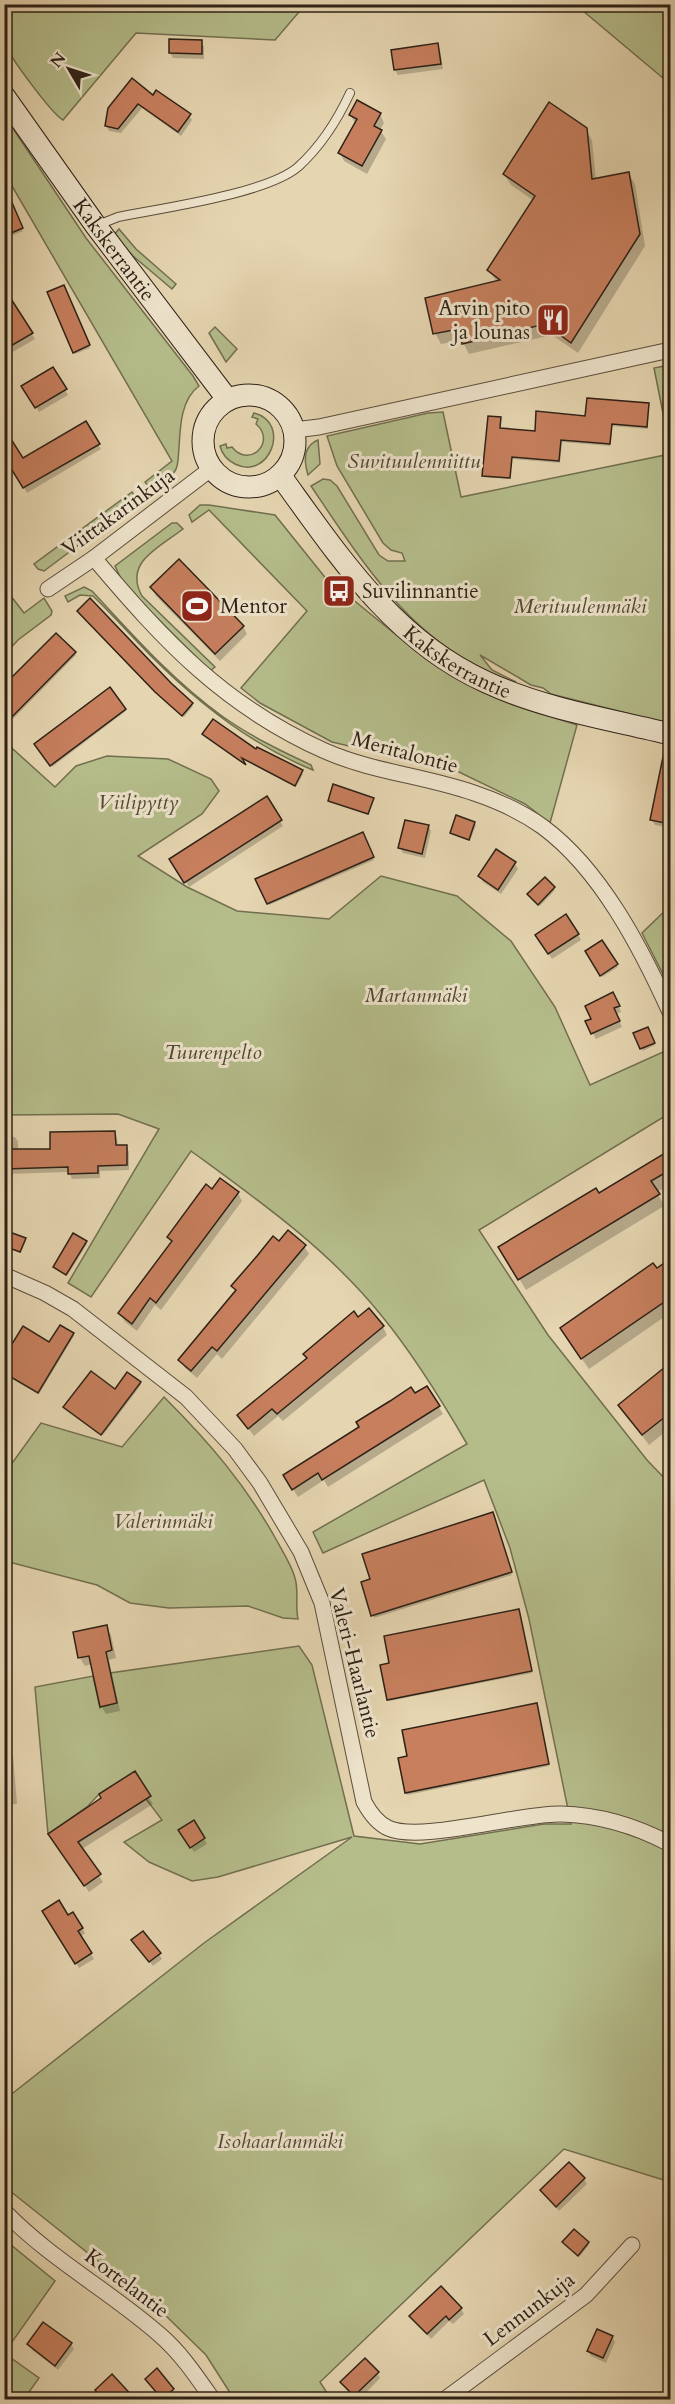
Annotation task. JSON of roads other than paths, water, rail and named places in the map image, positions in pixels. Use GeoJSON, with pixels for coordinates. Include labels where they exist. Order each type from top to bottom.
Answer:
{"type":"FeatureCollection","features":[{"type":"Feature","properties":{"kind":"street","name":"Kakskerrantie"},"geometry":{"type":"LineString","coordinates":[[4,96],[96,226],[228,400]]}},
{"type":"Feature","properties":{"kind":"street"},"geometry":{"type":"LineString","coordinates":[[294,430],[319,427],[670,350]]}},
{"type":"Feature","properties":{"kind":"street"},"geometry":{"type":"LineString","coordinates":[[249,395],[270,400],[287,414],[294,430],[295,446],[292,457],[280,475],[260,486],[249,487],[227,482],[212,468],[206,456],[203,435],[211,414],[228,400],[249,395]]}},
{"type":"Feature","properties":{"kind":"street","name":"Viittakarinkuja"},"geometry":{"type":"LineString","coordinates":[[48,589],[94,558],[212,468]]}},
{"type":"Feature","properties":{"kind":"street","name":"Kakskerrantie"},"geometry":{"type":"LineString","coordinates":[[280,475],[372,597],[408,632],[450,662],[486,682],[531,700],[670,734]]}},
{"type":"Feature","properties":{"kind":"street","name":"Meritalontie"},"geometry":{"type":"LineString","coordinates":[[94,558],[145,619],[192,665],[249,710],[324,750],[353,762],[472,792],[498,802],[542,827],[578,862],[615,909],[650,968],[670,1012]]}},
{"type":"Feature","properties":{"kind":"street","name":"Valeri-Haarlantie"},"geometry":{"type":"LineString","coordinates":[[4,1275],[45,1293],[73,1309],[186,1397],[236,1449],[260,1483],[301,1552],[322,1604],[364,1802],[378,1822],[389,1829],[418,1833],[540,1814],[585,1815],[638,1827],[670,1844]]}},
{"type":"Feature","properties":{"kind":"street","name":"Kortelantie"},"geometry":{"type":"LineString","coordinates":[[4,2211],[49,2251],[160,2335],[183,2359],[213,2400]]}},
{"type":"Feature","properties":{"kind":"street","name":"Lennunkuja"},"geometry":{"type":"LineString","coordinates":[[444,2400],[586,2295],[632,2245]]}},
{"type":"Feature","properties":{"kind":"lane"},"geometry":{"type":"LineString","coordinates":[[96,226],[118,217],[246,190],[277,180],[297,168],[319,144],[341,112],[350,93]]}},
{"type":"Feature","properties":{"kind":"place","name":"Arvin pito ja lounas"},"geometry":{"type":"Point","coordinates":[553,320]}},
{"type":"Feature","properties":{"kind":"place","name":"Suvilinnantie"},"geometry":{"type":"Point","coordinates":[339,591]}},
{"type":"Feature","properties":{"kind":"place","name":"Mentor"},"geometry":{"type":"Point","coordinates":[197,606]}},
{"type":"Feature","properties":{"kind":"park label","name":"Suvituulenniittu"},"geometry":{"type":"Point","coordinates":[414,461]}},
{"type":"Feature","properties":{"kind":"park label","name":"Merituulenmäki"},"geometry":{"type":"Point","coordinates":[580,606]}},
{"type":"Feature","properties":{"kind":"park label","name":"Viilipytty"},"geometry":{"type":"Point","coordinates":[138,802]}},
{"type":"Feature","properties":{"kind":"park label","name":"Martanmäki"},"geometry":{"type":"Point","coordinates":[416,995]}},
{"type":"Feature","properties":{"kind":"park label","name":"Tuurenpelto"},"geometry":{"type":"Point","coordinates":[213,1052]}},
{"type":"Feature","properties":{"kind":"park label","name":"Valerinmäki"},"geometry":{"type":"Point","coordinates":[163,1521]}},
{"type":"Feature","properties":{"kind":"park label","name":"Isohaarlanmäki"},"geometry":{"type":"Point","coordinates":[280,2141]}}]}
